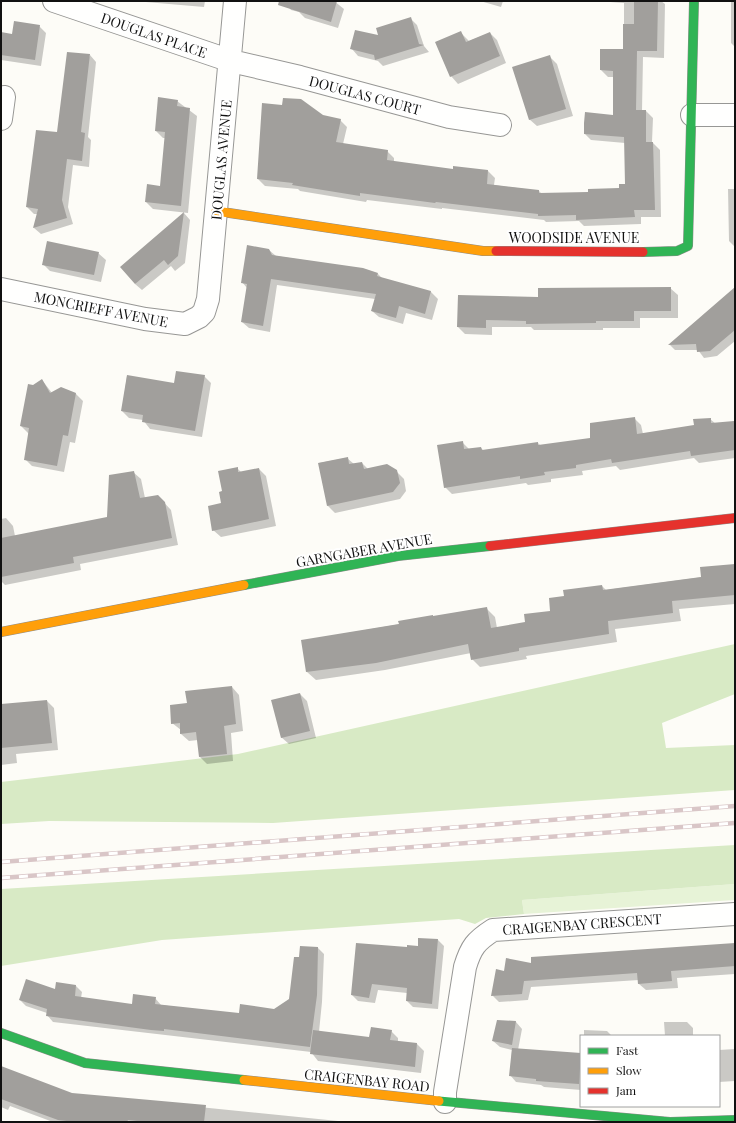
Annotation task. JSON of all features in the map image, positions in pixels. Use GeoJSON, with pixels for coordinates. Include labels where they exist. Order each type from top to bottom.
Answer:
{"type":"FeatureCollection","features":[{"type":"Feature","properties":{"kind":"street","name":"DOUGLAS PLACE"},"geometry":{"type":"LineString","coordinates":[[54,1],[230,62]]}},
{"type":"Feature","properties":{"kind":"street","name":"DOUGLAS AVENUE"},"geometry":{"type":"LineString","coordinates":[[199,317],[204,312],[208,299],[236,1]]}},
{"type":"Feature","properties":{"kind":"street","name":"WOODSIDE AVENUE"},"geometry":{"type":"LineString","coordinates":[[216,210],[483,251],[677,251],[688,246],[694,1]]}},
{"type":"Feature","properties":{"kind":"street","name":"DOUGLAS COURT"},"geometry":{"type":"LineString","coordinates":[[230,62],[300,77],[449,117],[500,125]]}},
{"type":"Feature","properties":{"kind":"street"},"geometry":{"type":"LineString","coordinates":[[1,119],[4,96]]}},
{"type":"Feature","properties":{"kind":"street"},"geometry":{"type":"LineString","coordinates":[[692,115],[735,115]]}},
{"type":"Feature","properties":{"kind":"street","name":"MONCRIEFF AVENUE"},"geometry":{"type":"LineString","coordinates":[[1,289],[145,319],[185,324],[199,317]]}},
{"type":"Feature","properties":{"kind":"street","name":"GARNGABER AVENUE"},"geometry":{"type":"LineString","coordinates":[[1,632],[398,556],[735,518]]}},
{"type":"Feature","properties":{"kind":"street","name":"CRAIGENBAY CRESCENT"},"geometry":{"type":"LineString","coordinates":[[445,1102],[445,1092],[465,967],[470,952],[478,940],[493,930],[735,914]]}},
{"type":"Feature","properties":{"kind":"street","name":"CRAIGENBAY ROAD"},"geometry":{"type":"LineString","coordinates":[[1,1033],[85,1064],[445,1102],[669,1122],[735,1120]]}},
{"type":"Feature","properties":{"kind":"green space"},"geometry":{"type":"Polygon","coordinates":[[[735,644],[735,694],[662,723],[666,748],[735,745],[735,790],[273,823],[49,821],[1,824],[1,782],[238,754],[735,644]]]}},
{"type":"Feature","properties":{"kind":"green space"},"geometry":{"type":"Polygon","coordinates":[[[735,845],[735,884],[522,900],[524,914],[486,918],[475,924],[459,919],[162,940],[1,966],[1,889],[735,845]]]}},
{"type":"Feature","properties":{"kind":"green space"},"geometry":{"type":"Polygon","coordinates":[[[735,884],[735,900],[524,914],[522,900],[735,884]]]}},
{"type":"Feature","properties":{"kind":"building"},"geometry":{"type":"Polygon","coordinates":[[[279,1],[337,1],[331,22],[278,5],[279,1]]]}},
{"type":"Feature","properties":{"kind":"building"},"geometry":{"type":"Polygon","coordinates":[[[634,1],[658,1],[657,51],[637,51],[636,110],[646,110],[646,142],[653,142],[655,210],[634,210],[635,217],[576,220],[576,215],[538,216],[538,214],[360,193],[360,196],[292,185],[293,183],[257,179],[262,103],[282,105],[283,98],[301,99],[323,115],[341,119],[336,142],[388,150],[387,160],[453,169],[453,166],[488,170],[487,184],[539,190],[539,193],[588,192],[588,189],[619,188],[619,184],[625,184],[624,137],[584,134],[584,123],[585,112],[613,115],[613,71],[600,70],[600,49],[623,49],[623,24],[634,24],[634,1]]]}},
{"type":"Feature","properties":{"kind":"building"},"geometry":{"type":"Polygon","coordinates":[[[411,17],[419,44],[424,45],[375,60],[374,55],[350,49],[355,30],[378,35],[376,28],[411,17]]]}},
{"type":"Feature","properties":{"kind":"building"},"geometry":{"type":"Polygon","coordinates":[[[14,21],[40,25],[35,60],[1,55],[1,32],[12,34],[14,21]]]}},
{"type":"Feature","properties":{"kind":"building"},"geometry":{"type":"Polygon","coordinates":[[[461,31],[466,42],[490,32],[500,56],[450,77],[435,42],[461,31]]]}},
{"type":"Feature","properties":{"kind":"building"},"geometry":{"type":"Polygon","coordinates":[[[67,52],[90,54],[81,132],[85,133],[82,161],[67,159],[62,200],[67,218],[33,228],[38,209],[26,207],[36,130],[57,132],[67,52]]]}},
{"type":"Feature","properties":{"kind":"building"},"geometry":{"type":"Polygon","coordinates":[[[550,55],[566,109],[529,120],[512,67],[550,55]]]}},
{"type":"Feature","properties":{"kind":"building"},"geometry":{"type":"Polygon","coordinates":[[[158,97],[178,100],[177,106],[190,108],[181,206],[145,202],[147,184],[160,186],[165,132],[155,131],[158,97]]]}},
{"type":"Feature","properties":{"kind":"building"},"geometry":{"type":"Polygon","coordinates":[[[184,212],[178,256],[168,265],[164,260],[135,284],[120,267],[184,212]]]}},
{"type":"Feature","properties":{"kind":"building"},"geometry":{"type":"Polygon","coordinates":[[[47,241],[99,252],[94,275],[42,265],[47,241]]]}},
{"type":"Feature","properties":{"kind":"building"},"geometry":{"type":"Polygon","coordinates":[[[247,245],[269,249],[272,255],[363,268],[378,273],[377,276],[431,291],[425,314],[399,306],[396,318],[371,311],[376,294],[271,279],[263,326],[241,322],[247,284],[241,283],[247,245]]]}},
{"type":"Feature","properties":{"kind":"building"},"geometry":{"type":"Polygon","coordinates":[[[671,287],[671,311],[634,311],[634,321],[526,324],[526,321],[486,320],[486,328],[457,327],[458,295],[538,297],[538,288],[671,287]]]}},
{"type":"Feature","properties":{"kind":"building"},"geometry":{"type":"Polygon","coordinates":[[[735,287],[735,330],[710,351],[697,352],[696,344],[668,345],[735,287]]]}},
{"type":"Feature","properties":{"kind":"building"},"geometry":{"type":"Polygon","coordinates":[[[176,371],[205,375],[195,431],[142,422],[143,415],[121,411],[127,375],[174,383],[176,371]]]}},
{"type":"Feature","properties":{"kind":"building"},"geometry":{"type":"Polygon","coordinates":[[[42,379],[50,393],[61,387],[76,393],[68,436],[63,435],[57,466],[24,460],[29,428],[20,426],[28,384],[33,385],[42,379]]]}},
{"type":"Feature","properties":{"kind":"building"},"geometry":{"type":"Polygon","coordinates":[[[635,417],[637,434],[694,425],[693,419],[711,418],[711,423],[734,421],[735,450],[691,456],[690,451],[612,463],[611,459],[576,465],[576,468],[544,472],[545,475],[520,479],[520,476],[444,488],[437,445],[463,441],[464,449],[481,447],[482,450],[538,442],[538,445],[590,438],[590,423],[635,417]]]}},
{"type":"Feature","properties":{"kind":"building"},"geometry":{"type":"Polygon","coordinates":[[[348,457],[349,464],[362,462],[364,469],[387,464],[397,470],[400,483],[393,492],[327,506],[318,463],[348,457]]]}},
{"type":"Feature","properties":{"kind":"building"},"geometry":{"type":"Polygon","coordinates":[[[238,467],[238,472],[259,468],[269,519],[212,531],[208,506],[221,503],[219,492],[222,491],[218,471],[238,467]]]}},
{"type":"Feature","properties":{"kind":"building"},"geometry":{"type":"Polygon","coordinates":[[[134,471],[140,498],[158,495],[165,502],[172,538],[73,557],[74,563],[1,577],[1,538],[107,517],[109,475],[134,471]]]}},
{"type":"Feature","properties":{"kind":"building"},"geometry":{"type":"Polygon","coordinates":[[[735,564],[735,595],[672,601],[673,613],[608,621],[609,634],[519,648],[519,651],[471,660],[468,644],[376,663],[306,672],[301,640],[399,624],[398,621],[487,607],[491,628],[525,622],[524,614],[550,611],[549,598],[564,596],[563,590],[602,585],[603,590],[701,577],[700,567],[735,564]]]}},
{"type":"Feature","properties":{"kind":"building"},"geometry":{"type":"Polygon","coordinates":[[[232,686],[236,724],[224,726],[227,754],[199,757],[196,732],[180,734],[180,723],[171,724],[170,705],[187,703],[185,691],[232,686]]]}},
{"type":"Feature","properties":{"kind":"building"},"geometry":{"type":"Polygon","coordinates":[[[300,693],[310,731],[281,738],[271,700],[300,693]]]}},
{"type":"Feature","properties":{"kind":"building"},"geometry":{"type":"Polygon","coordinates":[[[47,700],[52,743],[1,748],[1,704],[47,700]]]}},
{"type":"Feature","properties":{"kind":"building"},"geometry":{"type":"Polygon","coordinates":[[[418,938],[438,939],[432,1004],[406,1001],[407,988],[372,984],[369,998],[351,995],[356,943],[407,947],[407,945],[418,946],[418,938]]]}},
{"type":"Feature","properties":{"kind":"building"},"geometry":{"type":"Polygon","coordinates":[[[735,943],[735,966],[671,971],[672,981],[638,984],[637,973],[524,981],[522,994],[491,996],[496,969],[504,971],[506,958],[531,963],[531,957],[735,943]]]}},
{"type":"Feature","properties":{"kind":"building"},"geometry":{"type":"Polygon","coordinates":[[[300,946],[318,947],[317,995],[310,1047],[164,1029],[164,1031],[151,1030],[46,1016],[47,1009],[19,1000],[26,979],[55,989],[56,982],[76,985],[75,996],[132,1004],[133,994],[156,997],[155,1004],[239,1013],[240,1004],[274,1009],[289,999],[294,957],[299,957],[300,946]]]}},
{"type":"Feature","properties":{"kind":"building"},"geometry":{"type":"Polygon","coordinates":[[[497,1020],[516,1021],[512,1045],[492,1041],[497,1020]]]}},
{"type":"Feature","properties":{"kind":"building"},"geometry":{"type":"Polygon","coordinates":[[[371,1027],[392,1030],[390,1040],[417,1043],[415,1067],[310,1054],[313,1030],[369,1037],[371,1027]]]}},
{"type":"Feature","properties":{"kind":"building"},"geometry":{"type":"Polygon","coordinates":[[[512,1048],[580,1053],[579,1084],[536,1081],[536,1079],[509,1076],[512,1048]]]}},
{"type":"Feature","properties":{"kind":"building"},"geometry":{"type":"Polygon","coordinates":[[[1,1066],[72,1093],[206,1105],[204,1122],[146,1122],[128,1120],[127,1122],[75,1122],[58,1120],[1,1099],[1,1066]]]}},
{"type":"Feature","properties":{"kind":"railway"},"geometry":{"type":"LineString","coordinates":[[1,862],[735,806]]}},
{"type":"Feature","properties":{"kind":"railway"},"geometry":{"type":"LineString","coordinates":[[1,878],[735,823]]}},
{"type":"Feature","properties":{"kind":"traffic: fast"},"geometry":{"type":"LineString","coordinates":[[643,252],[677,251],[688,246],[694,1]]}},
{"type":"Feature","properties":{"kind":"traffic: fast"},"geometry":{"type":"LineString","coordinates":[[244,585],[398,556],[490,546]]}},
{"type":"Feature","properties":{"kind":"traffic: fast"},"geometry":{"type":"LineString","coordinates":[[1,1033],[85,1063],[244,1080]]}},
{"type":"Feature","properties":{"kind":"traffic: fast"},"geometry":{"type":"LineString","coordinates":[[439,1101],[670,1122],[735,1120]]}},
{"type":"Feature","properties":{"kind":"traffic: slow"},"geometry":{"type":"LineString","coordinates":[[216,211],[483,251],[496,251]]}},
{"type":"Feature","properties":{"kind":"traffic: slow"},"geometry":{"type":"LineString","coordinates":[[1,632],[244,585]]}},
{"type":"Feature","properties":{"kind":"traffic: slow"},"geometry":{"type":"LineString","coordinates":[[244,1080],[439,1101]]}},
{"type":"Feature","properties":{"kind":"traffic: jam"},"geometry":{"type":"LineString","coordinates":[[496,251],[643,252]]}},
{"type":"Feature","properties":{"kind":"traffic: jam"},"geometry":{"type":"LineString","coordinates":[[490,546],[735,518]]}}]}
